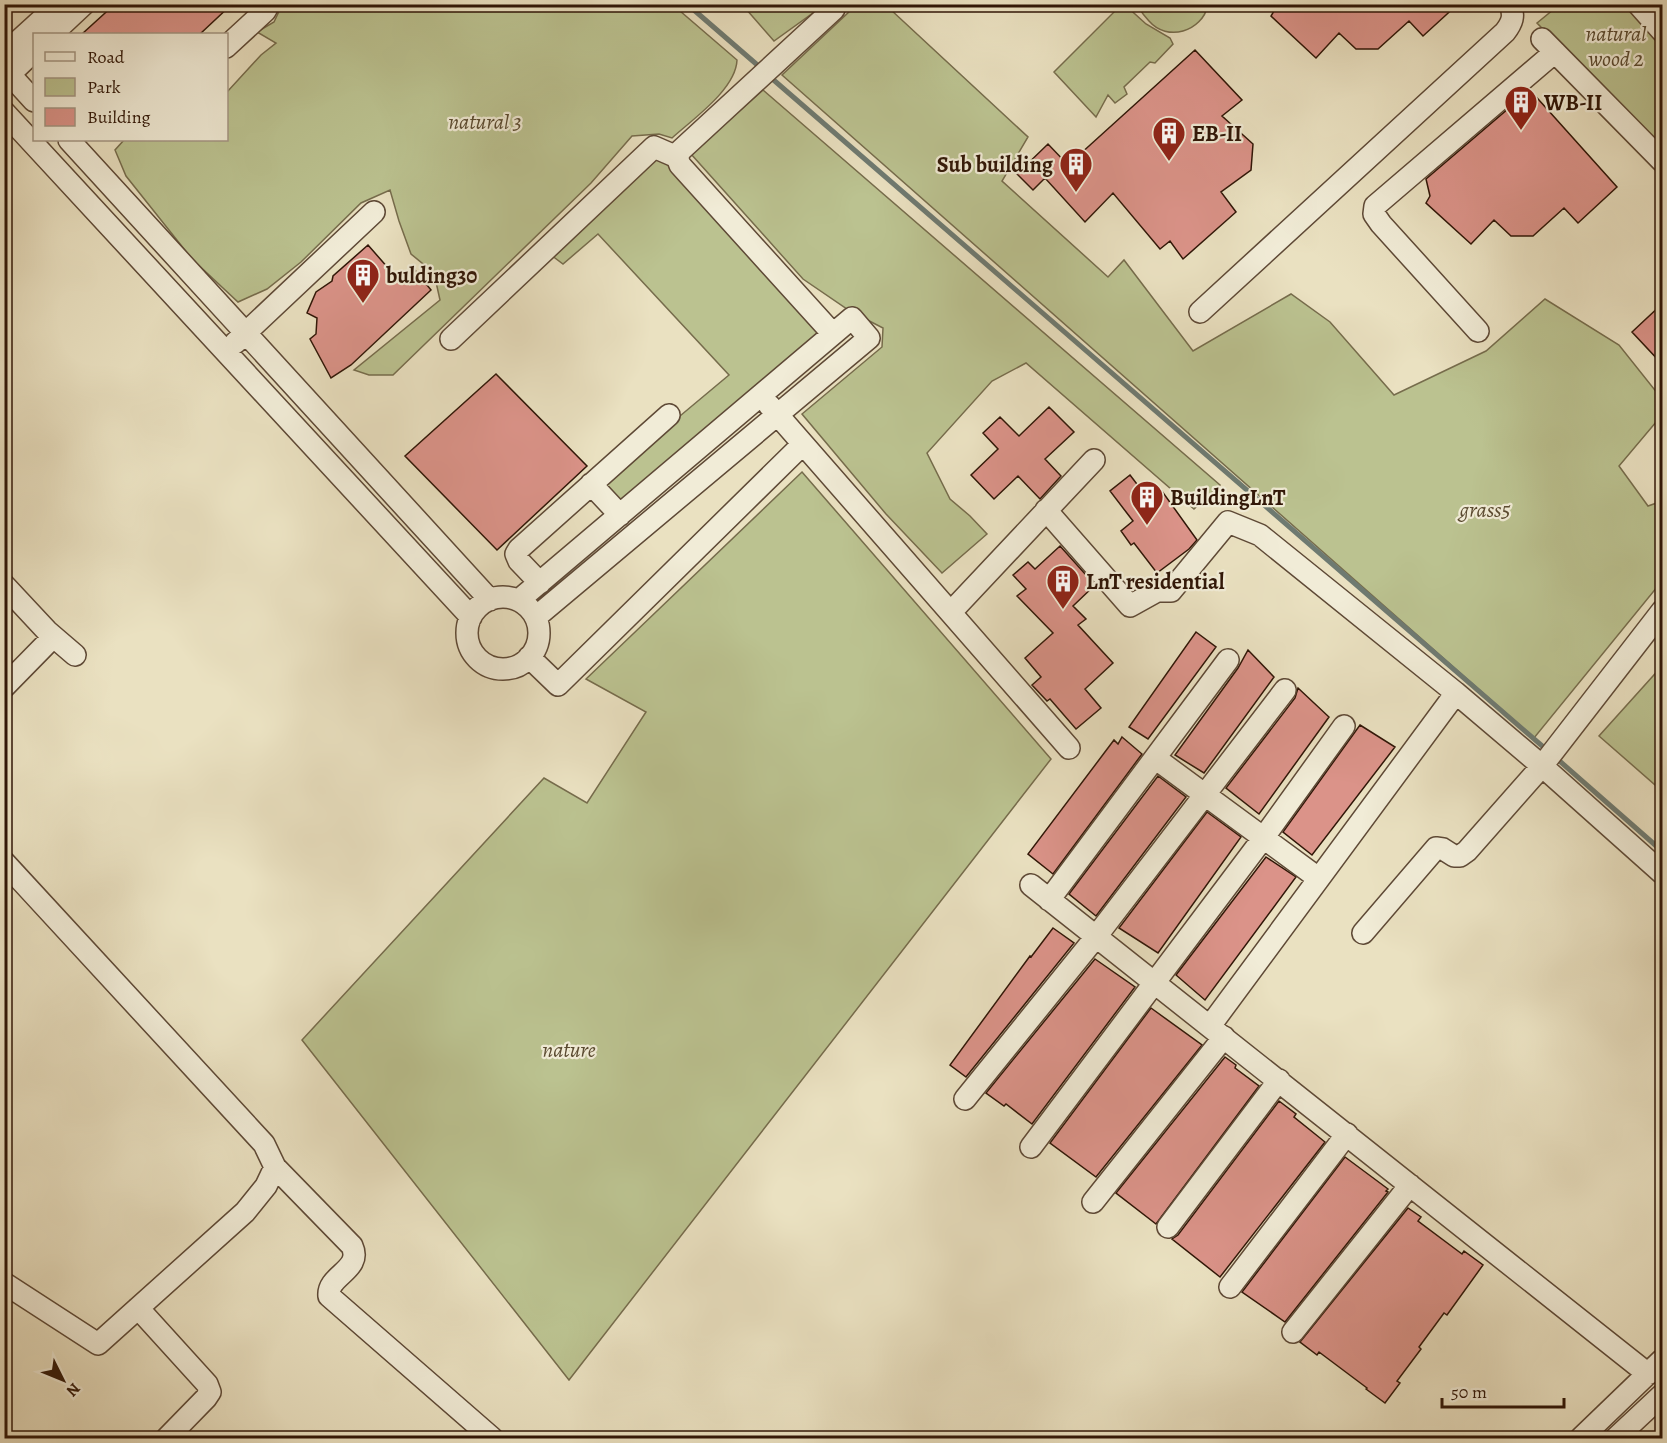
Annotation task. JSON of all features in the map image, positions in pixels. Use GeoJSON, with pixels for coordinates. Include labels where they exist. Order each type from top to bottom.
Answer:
{"type":"FeatureCollection","features":[{"type":"Feature","properties":{"kind":"street"},"geometry":{"type":"LineString","coordinates":[[34,33],[59,4]]}},
{"type":"Feature","properties":{"kind":"street"},"geometry":{"type":"LineString","coordinates":[[53,33],[84,4]]}},
{"type":"Feature","properties":{"kind":"street"},"geometry":{"type":"LineString","coordinates":[[228,45],[265,11],[269,4]]}},
{"type":"Feature","properties":{"kind":"street"},"geometry":{"type":"LineString","coordinates":[[1200,312],[1505,32],[1512,22],[1514,12],[1510,4]]}},
{"type":"Feature","properties":{"kind":"street"},"geometry":{"type":"LineString","coordinates":[[1638,4],[1662,31]]}},
{"type":"Feature","properties":{"kind":"street"},"geometry":{"type":"LineString","coordinates":[[677,157],[681,150],[834,9]]}},
{"type":"Feature","properties":{"kind":"street"},"geometry":{"type":"LineString","coordinates":[[6,65],[33,34]]}},
{"type":"Feature","properties":{"kind":"street"},"geometry":{"type":"LineString","coordinates":[[1478,331],[1381,224],[1374,214],[1375,207],[1548,46],[1662,161]]}},
{"type":"Feature","properties":{"kind":"street"},"geometry":{"type":"LineString","coordinates":[[6,65],[33,52]]}},
{"type":"Feature","properties":{"kind":"street"},"geometry":{"type":"LineString","coordinates":[[6,65],[33,100]]}},
{"type":"Feature","properties":{"kind":"street"},"geometry":{"type":"LineString","coordinates":[[4,112],[471,617]]}},
{"type":"Feature","properties":{"kind":"street"},"geometry":{"type":"LineString","coordinates":[[70,141],[490,600]]}},
{"type":"Feature","properties":{"kind":"street"},"geometry":{"type":"LineString","coordinates":[[451,339],[651,148],[658,147],[677,157],[680,165],[833,334]]}},
{"type":"Feature","properties":{"kind":"street"},"geometry":{"type":"LineString","coordinates":[[226,352],[374,212]]}},
{"type":"Feature","properties":{"kind":"street"},"geometry":{"type":"LineString","coordinates":[[519,600],[852,318],[869,338],[536,617]]}},
{"type":"Feature","properties":{"kind":"street"},"geometry":{"type":"LineString","coordinates":[[760,396],[1069,748]]}},
{"type":"Feature","properties":{"kind":"street"},"geometry":{"type":"LineString","coordinates":[[540,583],[519,561],[516,554],[519,549],[669,415]]}},
{"type":"Feature","properties":{"kind":"street"},"geometry":{"type":"LineString","coordinates":[[529,657],[558,685],[803,444]]}},
{"type":"Feature","properties":{"kind":"street"},"geometry":{"type":"LineString","coordinates":[[951,612],[1094,460]]}},
{"type":"Feature","properties":{"kind":"street"},"geometry":{"type":"LineString","coordinates":[[591,484],[620,515]]}},
{"type":"Feature","properties":{"kind":"street"},"geometry":{"type":"LineString","coordinates":[[1046,510],[1130,606],[1157,591],[1171,591],[1228,522],[1260,536],[1456,693],[1662,873]]}},
{"type":"Feature","properties":{"kind":"street"},"geometry":{"type":"LineString","coordinates":[[4,585],[53,637],[75,655]]}},
{"type":"Feature","properties":{"kind":"street"},"geometry":{"type":"LineString","coordinates":[[497,597],[519,600],[536,617],[539,629],[538,642],[529,657],[513,668],[501,669],[488,666],[471,650],[468,639],[471,617],[477,608],[490,600],[497,597]]}},
{"type":"Feature","properties":{"kind":"street"},"geometry":{"type":"LineString","coordinates":[[1363,933],[1436,848],[1443,849],[1454,856],[1460,856],[1467,851],[1542,766],[1662,611]]}},
{"type":"Feature","properties":{"kind":"street"},"geometry":{"type":"LineString","coordinates":[[4,687],[53,637]]}},
{"type":"Feature","properties":{"kind":"street"},"geometry":{"type":"LineString","coordinates":[[1049,900],[1228,660]]}},
{"type":"Feature","properties":{"kind":"street"},"geometry":{"type":"LineString","coordinates":[[965,1099],[1095,938],[1285,690]]}},
{"type":"Feature","properties":{"kind":"street"},"geometry":{"type":"LineString","coordinates":[[1093,1202],[1217,1031],[1318,878],[1456,693]]}},
{"type":"Feature","properties":{"kind":"street"},"geometry":{"type":"LineString","coordinates":[[1031,1147],[1152,983],[1264,837],[1344,726]]}},
{"type":"Feature","properties":{"kind":"street"},"geometry":{"type":"LineString","coordinates":[[1155,758],[1318,878]]}},
{"type":"Feature","properties":{"kind":"street"},"geometry":{"type":"LineString","coordinates":[[4,862],[264,1144],[275,1167],[352,1246],[355,1253],[353,1262],[330,1287],[329,1296],[492,1438]]}},
{"type":"Feature","properties":{"kind":"street"},"geometry":{"type":"LineString","coordinates":[[1030,885],[1410,1185],[1655,1367],[1581,1438]]}},
{"type":"Feature","properties":{"kind":"street"},"geometry":{"type":"LineString","coordinates":[[1168,1227],[1279,1080]]}},
{"type":"Feature","properties":{"kind":"street"},"geometry":{"type":"LineString","coordinates":[[1230,1287],[1347,1134]]}},
{"type":"Feature","properties":{"kind":"street"},"geometry":{"type":"LineString","coordinates":[[4,1283],[98,1344],[245,1212],[266,1186],[275,1167]]}},
{"type":"Feature","properties":{"kind":"street"},"geometry":{"type":"LineString","coordinates":[[1293,1332],[1410,1185]]}},
{"type":"Feature","properties":{"kind":"street"},"geometry":{"type":"LineString","coordinates":[[138,1308],[207,1384],[210,1392],[167,1438]]}},
{"type":"Feature","properties":{"kind":"street"},"geometry":{"type":"LineString","coordinates":[[1617,1438],[1662,1395]]}},
{"type":"Feature","properties":{"kind":"green space"},"geometry":{"type":"Polygon","coordinates":[[[1122,4],[1146,24],[1170,38],[1173,44],[1155,63],[1150,62],[1124,87],[1127,94],[1115,103],[1108,95],[1096,117],[1054,72],[1122,4]]]}},
{"type":"Feature","properties":{"kind":"green space"},"geometry":{"type":"Polygon","coordinates":[[[1140,4],[1208,5],[1199,22],[1183,31],[1174,32],[1156,27],[1143,13],[1140,4]]]}},
{"type":"Feature","properties":{"kind":"green space","name":"natural 3"},"geometry":{"type":"Polygon","coordinates":[[[282,5],[673,5],[737,60],[735,71],[722,92],[691,122],[672,138],[659,134],[632,136],[591,183],[393,375],[369,375],[354,370],[440,300],[434,273],[411,254],[390,190],[361,203],[301,262],[267,289],[238,302],[192,259],[126,176],[115,150],[123,141],[228,141],[228,91],[261,55],[276,43],[257,32],[274,22],[282,5]]]}},
{"type":"Feature","properties":{"kind":"green space"},"geometry":{"type":"Polygon","coordinates":[[[702,5],[718,5],[709,11],[702,5]]]}},
{"type":"Feature","properties":{"kind":"green space"},"geometry":{"type":"Polygon","coordinates":[[[718,5],[824,5],[774,41],[746,9],[718,5]]]}},
{"type":"Feature","properties":{"kind":"green space","name":"natural wood 2"},"geometry":{"type":"Polygon","coordinates":[[[1559,5],[1632,5],[1662,37],[1662,150],[1537,23],[1559,5]]]}},
{"type":"Feature","properties":{"kind":"green space","name":"grass5"},"geometry":{"type":"Polygon","coordinates":[[[890,9],[1028,137],[1002,181],[1108,277],[1124,260],[1193,351],[1291,294],[1330,322],[1394,395],[1486,351],[1545,299],[1619,345],[1662,399],[1662,415],[1619,466],[1648,506],[1662,501],[1662,581],[1534,738],[782,75],[850,11],[890,9]]]}},
{"type":"Feature","properties":{"kind":"green space"},"geometry":{"type":"Polygon","coordinates":[[[763,90],[1220,485],[1194,509],[1026,363],[992,381],[927,453],[950,499],[987,534],[942,573],[886,514],[802,414],[882,347],[883,328],[850,311],[803,279],[691,154],[763,90]]]}},
{"type":"Feature","properties":{"kind":"green space"},"geometry":{"type":"Polygon","coordinates":[[[657,153],[821,334],[621,502],[601,482],[729,375],[598,234],[563,264],[551,255],[657,153]]]}},
{"type":"Feature","properties":{"kind":"green space","name":"nature"},"geometry":{"type":"Polygon","coordinates":[[[802,472],[1051,759],[569,1380],[302,1040],[544,778],[587,803],[646,712],[586,679],[802,472]]]}},
{"type":"Feature","properties":{"kind":"green space"},"geometry":{"type":"Polygon","coordinates":[[[1662,666],[1662,791],[1599,736],[1662,666]]]}},
{"type":"Feature","properties":{"kind":"building"},"geometry":{"type":"Polygon","coordinates":[[[115,4],[232,4],[201,33],[83,33],[115,4]]]}},
{"type":"Feature","properties":{"kind":"building"},"geometry":{"type":"Polygon","coordinates":[[[1278,4],[1458,4],[1423,36],[1409,21],[1378,49],[1356,49],[1339,33],[1316,58],[1271,16],[1278,4]]]}},
{"type":"Feature","properties":{"kind":"building","name":"EB-II"},"geometry":{"type":"Polygon","coordinates":[[[1195,50],[1242,100],[1222,116],[1253,144],[1251,170],[1221,192],[1236,212],[1183,259],[1170,241],[1160,249],[1113,193],[1085,222],[1045,178],[1033,190],[1017,174],[1048,144],[1068,165],[1195,50]]]}},
{"type":"Feature","properties":{"kind":"building","name":"WB-II"},"geometry":{"type":"Polygon","coordinates":[[[1530,90],[1617,187],[1578,223],[1564,208],[1533,236],[1511,236],[1494,220],[1471,244],[1426,203],[1430,196],[1426,179],[1530,90]]]}},
{"type":"Feature","properties":{"kind":"building","name":"bulding30"},"geometry":{"type":"Polygon","coordinates":[[[368,245],[396,277],[399,275],[404,281],[414,269],[431,290],[351,365],[331,378],[310,339],[316,334],[317,318],[307,313],[316,292],[332,281],[333,276],[368,245]]]}},
{"type":"Feature","properties":{"kind":"building"},"geometry":{"type":"Polygon","coordinates":[[[1662,304],[1662,364],[1632,332],[1662,304]]]}},
{"type":"Feature","properties":{"kind":"building"},"geometry":{"type":"Polygon","coordinates":[[[496,374],[587,466],[497,550],[405,456],[496,374]]]}},
{"type":"Feature","properties":{"kind":"building"},"geometry":{"type":"Polygon","coordinates":[[[1049,407],[1074,432],[1045,459],[1061,476],[1040,499],[1018,476],[994,499],[971,475],[998,449],[983,433],[1000,417],[1019,436],[1049,407]]]}},
{"type":"Feature","properties":{"kind":"building","name":"BuildingLnT"},"geometry":{"type":"Polygon","coordinates":[[[1130,475],[1146,496],[1159,487],[1197,540],[1189,549],[1157,573],[1134,543],[1131,545],[1121,531],[1133,521],[1110,491],[1130,475]]]}},
{"type":"Feature","properties":{"kind":"building","name":"LnT residential"},"geometry":{"type":"Polygon","coordinates":[[[1060,546],[1095,585],[1073,606],[1086,619],[1078,625],[1113,663],[1085,689],[1101,708],[1076,729],[1050,699],[1047,701],[1032,685],[1041,677],[1025,658],[1053,633],[1017,596],[1026,589],[1013,575],[1028,562],[1035,569],[1060,546]]]}},
{"type":"Feature","properties":{"kind":"building"},"geometry":{"type":"Polygon","coordinates":[[[1196,632],[1216,647],[1148,739],[1129,727],[1196,632]]]}},
{"type":"Feature","properties":{"kind":"building"},"geometry":{"type":"Polygon","coordinates":[[[1248,650],[1274,677],[1204,773],[1175,755],[1238,668],[1248,650]]]}},
{"type":"Feature","properties":{"kind":"building"},"geometry":{"type":"Polygon","coordinates":[[[1298,688],[1329,717],[1259,814],[1226,788],[1295,698],[1298,688]]]}},
{"type":"Feature","properties":{"kind":"building"},"geometry":{"type":"Polygon","coordinates":[[[1360,725],[1395,747],[1312,855],[1283,832],[1360,725]]]}},
{"type":"Feature","properties":{"kind":"building"},"geometry":{"type":"Polygon","coordinates":[[[1122,737],[1142,754],[1053,874],[1028,854],[1114,740],[1118,744],[1122,737]]]}},
{"type":"Feature","properties":{"kind":"building"},"geometry":{"type":"Polygon","coordinates":[[[1158,776],[1186,797],[1096,916],[1069,894],[1158,776]]]}},
{"type":"Feature","properties":{"kind":"building"},"geometry":{"type":"Polygon","coordinates":[[[1207,812],[1241,837],[1158,953],[1119,928],[1207,812]]]}},
{"type":"Feature","properties":{"kind":"building"},"geometry":{"type":"Polygon","coordinates":[[[1266,857],[1296,877],[1205,1000],[1176,975],[1266,857]]]}},
{"type":"Feature","properties":{"kind":"building"},"geometry":{"type":"Polygon","coordinates":[[[1053,928],[1074,943],[966,1077],[950,1065],[1053,928]]]}},
{"type":"Feature","properties":{"kind":"building"},"geometry":{"type":"Polygon","coordinates":[[[1095,959],[1135,987],[1032,1124],[1006,1104],[1004,1106],[986,1093],[1095,959]]]}},
{"type":"Feature","properties":{"kind":"building"},"geometry":{"type":"Polygon","coordinates":[[[1151,1008],[1202,1045],[1096,1177],[1050,1143],[1151,1008]]]}},
{"type":"Feature","properties":{"kind":"building"},"geometry":{"type":"Polygon","coordinates":[[[1225,1057],[1236,1065],[1235,1068],[1259,1086],[1156,1224],[1116,1193],[1225,1057]]]}},
{"type":"Feature","properties":{"kind":"building"},"geometry":{"type":"Polygon","coordinates":[[[1279,1101],[1296,1114],[1294,1117],[1325,1142],[1220,1277],[1172,1239],[1178,1235],[1279,1101]]]}},
{"type":"Feature","properties":{"kind":"building"},"geometry":{"type":"Polygon","coordinates":[[[1345,1157],[1388,1189],[1386,1191],[1388,1192],[1285,1322],[1242,1292],[1345,1157]]]}},
{"type":"Feature","properties":{"kind":"building"},"geometry":{"type":"Polygon","coordinates":[[[1408,1208],[1421,1217],[1418,1221],[1462,1254],[1464,1251],[1483,1265],[1447,1315],[1444,1313],[1419,1347],[1421,1349],[1397,1381],[1400,1383],[1385,1403],[1319,1352],[1317,1355],[1300,1342],[1408,1208]]]}},
{"type":"Feature","properties":{"kind":"waterway"},"geometry":{"type":"LineString","coordinates":[[687,4],[762,69]]}},
{"type":"Feature","properties":{"kind":"waterway"},"geometry":{"type":"LineString","coordinates":[[769,76],[1548,751]]}},
{"type":"Feature","properties":{"kind":"waterway"},"geometry":{"type":"LineString","coordinates":[[1555,757],[1662,851]]}},
{"type":"Feature","properties":{"kind":"place","name":"WB-II"},"geometry":{"type":"Point","coordinates":[1521,131]}},
{"type":"Feature","properties":{"kind":"place","name":"EB-II"},"geometry":{"type":"Point","coordinates":[1169,162]}},
{"type":"Feature","properties":{"kind":"place","name":"Sub building"},"geometry":{"type":"Point","coordinates":[1076,193]}},
{"type":"Feature","properties":{"kind":"place","name":"bulding30"},"geometry":{"type":"Point","coordinates":[363,304]}},
{"type":"Feature","properties":{"kind":"place","name":"BuildingLnT"},"geometry":{"type":"Point","coordinates":[1147,526]}},
{"type":"Feature","properties":{"kind":"place","name":"LnT residential"},"geometry":{"type":"Point","coordinates":[1063,610]}}]}
